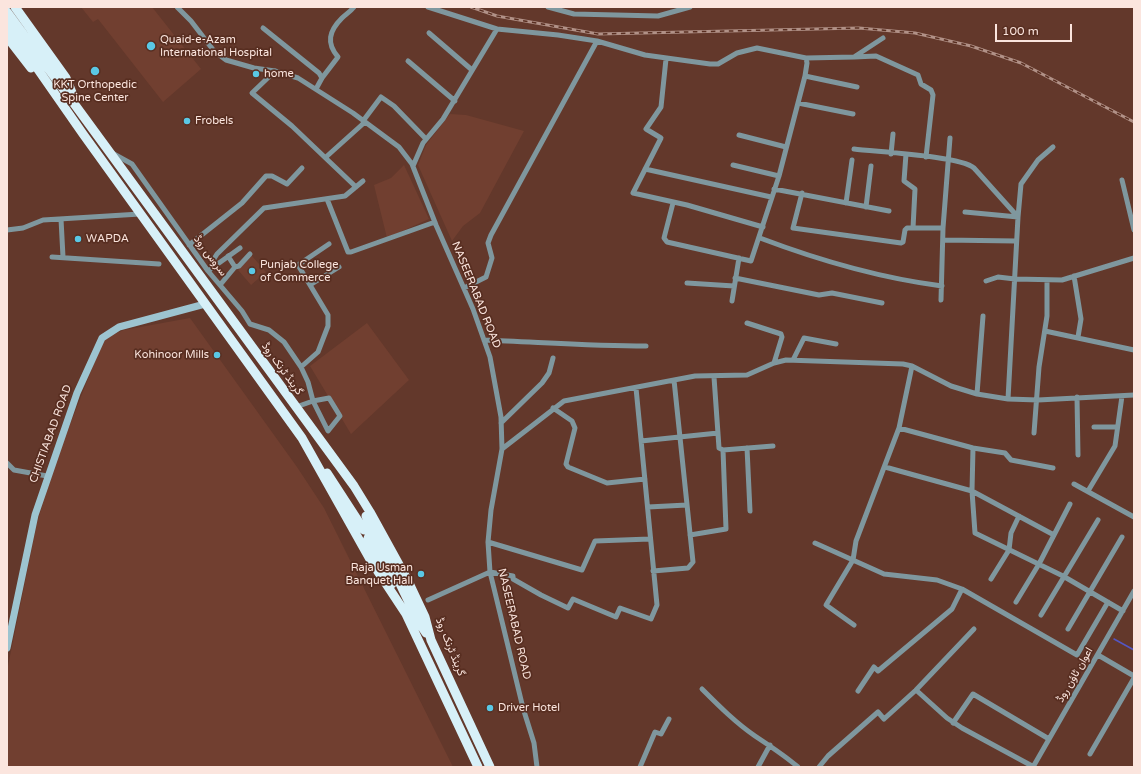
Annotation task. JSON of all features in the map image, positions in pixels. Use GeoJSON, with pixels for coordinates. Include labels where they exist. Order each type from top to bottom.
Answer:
{"type":"FeatureCollection","features":[{"type":"Feature","properties":{"kind":"highway"},"geometry":{"type":"LineString","coordinates":[[15,7],[66,78],[82,114]]}},
{"type":"Feature","properties":{"kind":"highway","name":"گرینڈ ٹرنک روڈ"},"geometry":{"type":"LineString","coordinates":[[7,12],[320,442],[354,486],[384,537],[425,617],[432,640],[490,767]]}},
{"type":"Feature","properties":{"kind":"highway"},"geometry":{"type":"LineString","coordinates":[[7,25],[69,114],[336,486],[364,530],[370,530],[371,526],[320,442]]}},
{"type":"Feature","properties":{"kind":"highway"},"geometry":{"type":"LineString","coordinates":[[7,37],[69,114]]}},
{"type":"Feature","properties":{"kind":"highway"},"geometry":{"type":"LineString","coordinates":[[302,438],[371,560],[406,614]]}},
{"type":"Feature","properties":{"kind":"highway"},"geometry":{"type":"LineString","coordinates":[[432,640],[418,621],[376,534],[371,533],[368,538],[406,614],[478,767]]}},
{"type":"Feature","properties":{"kind":"main road","name":"CHISTIABAD ROAD"},"geometry":{"type":"LineString","coordinates":[[7,648],[30,535],[47,476],[78,393],[102,338],[119,327],[205,304]]}},
{"type":"Feature","properties":{"kind":"street","name":"NASEERABAD ROAD"},"geometry":{"type":"LineString","coordinates":[[177,7],[214,51],[226,60],[254,68],[275,71],[298,78],[399,147],[413,166],[435,222],[464,288],[490,357],[502,423],[502,449],[491,510],[488,542],[490,572],[523,708],[534,743],[537,767]]}},
{"type":"Feature","properties":{"kind":"street"},"geometry":{"type":"LineString","coordinates":[[316,89],[322,78],[338,57],[331,48],[329,40],[337,25],[354,7]]}},
{"type":"Feature","properties":{"kind":"street"},"geometry":{"type":"LineString","coordinates":[[428,7],[497,29],[558,35],[597,41],[645,55],[698,64],[718,64],[738,53],[757,48],[806,58],[876,56],[918,75],[921,84],[932,90],[933,101],[926,157]]}},
{"type":"Feature","properties":{"kind":"street"},"geometry":{"type":"LineString","coordinates":[[548,7],[574,14],[658,16],[690,7]]}},
{"type":"Feature","properties":{"kind":"street"},"geometry":{"type":"LineString","coordinates":[[263,28],[319,73],[322,78]]}},
{"type":"Feature","properties":{"kind":"street"},"geometry":{"type":"LineString","coordinates":[[413,166],[426,139],[443,119],[497,29]]}},
{"type":"Feature","properties":{"kind":"street"},"geometry":{"type":"LineString","coordinates":[[429,33],[472,70]]}},
{"type":"Feature","properties":{"kind":"street"},"geometry":{"type":"LineString","coordinates":[[854,57],[883,38]]}},
{"type":"Feature","properties":{"kind":"street"},"geometry":{"type":"LineString","coordinates":[[464,288],[486,277],[492,258],[488,243],[491,236],[597,41]]}},
{"type":"Feature","properties":{"kind":"street"},"geometry":{"type":"LineString","coordinates":[[673,202],[664,238],[667,242],[752,261],[771,197],[779,176],[805,76],[807,64],[806,58]]}},
{"type":"Feature","properties":{"kind":"street"},"geometry":{"type":"LineString","coordinates":[[666,59],[661,107],[646,129],[661,138],[633,193],[763,226]]}},
{"type":"Feature","properties":{"kind":"street"},"geometry":{"type":"LineString","coordinates":[[408,61],[454,100]]}},
{"type":"Feature","properties":{"kind":"street"},"geometry":{"type":"LineString","coordinates":[[275,71],[252,93],[326,157],[356,187]]}},
{"type":"Feature","properties":{"kind":"street"},"geometry":{"type":"LineString","coordinates":[[805,76],[857,87]]}},
{"type":"Feature","properties":{"kind":"street"},"geometry":{"type":"LineString","coordinates":[[326,157],[364,122],[382,97],[394,106],[426,139]]}},
{"type":"Feature","properties":{"kind":"street"},"geometry":{"type":"LineString","coordinates":[[798,103],[853,114]]}},
{"type":"Feature","properties":{"kind":"street"},"geometry":{"type":"LineString","coordinates":[[891,154],[893,134]]}},
{"type":"Feature","properties":{"kind":"street"},"geometry":{"type":"LineString","coordinates":[[739,135],[786,147]]}},
{"type":"Feature","properties":{"kind":"street"},"geometry":{"type":"LineString","coordinates":[[941,300],[944,240],[943,228],[950,160],[950,138]]}},
{"type":"Feature","properties":{"kind":"street"},"geometry":{"type":"LineString","coordinates":[[1008,399],[1016,241],[1021,184],[1038,160],[1053,147]]}},
{"type":"Feature","properties":{"kind":"street"},"geometry":{"type":"LineString","coordinates":[[854,149],[891,154],[906,154],[968,164],[974,168],[1018,217]]}},
{"type":"Feature","properties":{"kind":"street","name":"سروس روڈ"},"geometry":{"type":"LineString","coordinates":[[108,150],[132,164],[189,245],[242,311],[250,324],[269,330],[284,342],[301,367],[313,401],[328,431],[340,416],[329,398],[313,401]]}},
{"type":"Feature","properties":{"kind":"street"},"geometry":{"type":"LineString","coordinates":[[906,154],[904,181],[915,189],[913,228]]}},
{"type":"Feature","properties":{"kind":"street"},"geometry":{"type":"LineString","coordinates":[[846,203],[852,160]]}},
{"type":"Feature","properties":{"kind":"street"},"geometry":{"type":"LineString","coordinates":[[733,165],[779,176]]}},
{"type":"Feature","properties":{"kind":"street"},"geometry":{"type":"LineString","coordinates":[[866,207],[871,166]]}},
{"type":"Feature","properties":{"kind":"street"},"geometry":{"type":"LineString","coordinates":[[189,245],[242,203],[266,176],[272,176],[287,184],[302,168]]}},
{"type":"Feature","properties":{"kind":"street"},"geometry":{"type":"LineString","coordinates":[[645,169],[771,197]]}},
{"type":"Feature","properties":{"kind":"street"},"geometry":{"type":"LineString","coordinates":[[1122,180],[1134,230]]}},
{"type":"Feature","properties":{"kind":"street"},"geometry":{"type":"LineString","coordinates":[[210,270],[212,262],[217,254],[264,208],[345,196],[363,181]]}},
{"type":"Feature","properties":{"kind":"street"},"geometry":{"type":"LineString","coordinates":[[774,189],[802,193],[889,211]]}},
{"type":"Feature","properties":{"kind":"street"},"geometry":{"type":"LineString","coordinates":[[802,193],[793,228],[901,243],[903,242],[905,230],[907,228],[943,228]]}},
{"type":"Feature","properties":{"kind":"street"},"geometry":{"type":"LineString","coordinates":[[327,199],[348,252],[435,222]]}},
{"type":"Feature","properties":{"kind":"street"},"geometry":{"type":"LineString","coordinates":[[965,212],[1018,217]]}},
{"type":"Feature","properties":{"kind":"street"},"geometry":{"type":"LineString","coordinates":[[7,230],[23,228],[43,220],[142,214]]}},
{"type":"Feature","properties":{"kind":"street"},"geometry":{"type":"LineString","coordinates":[[61,219],[63,257]]}},
{"type":"Feature","properties":{"kind":"street"},"geometry":{"type":"LineString","coordinates":[[760,238],[805,255],[916,283],[942,286]]}},
{"type":"Feature","properties":{"kind":"street"},"geometry":{"type":"LineString","coordinates":[[944,240],[1016,241]]}},
{"type":"Feature","properties":{"kind":"street"},"geometry":{"type":"LineString","coordinates":[[301,367],[318,352],[328,326],[328,315],[298,265],[329,244]]}},
{"type":"Feature","properties":{"kind":"street"},"geometry":{"type":"LineString","coordinates":[[210,270],[240,248]]}},
{"type":"Feature","properties":{"kind":"street"},"geometry":{"type":"LineString","coordinates":[[220,285],[235,267],[239,266],[250,254]]}},
{"type":"Feature","properties":{"kind":"street"},"geometry":{"type":"LineString","coordinates":[[228,256],[235,267]]}},
{"type":"Feature","properties":{"kind":"street"},"geometry":{"type":"LineString","coordinates":[[52,257],[159,264]]}},
{"type":"Feature","properties":{"kind":"street"},"geometry":{"type":"LineString","coordinates":[[732,301],[739,258]]}},
{"type":"Feature","properties":{"kind":"street"},"geometry":{"type":"LineString","coordinates":[[986,281],[998,277],[1015,280],[1048,281],[1074,276],[1134,258]]}},
{"type":"Feature","properties":{"kind":"street"},"geometry":{"type":"LineString","coordinates":[[310,285],[339,267]]}},
{"type":"Feature","properties":{"kind":"street"},"geometry":{"type":"LineString","coordinates":[[1074,276],[1081,319],[1078,337]]}},
{"type":"Feature","properties":{"kind":"street"},"geometry":{"type":"LineString","coordinates":[[735,278],[819,296],[832,293],[882,303]]}},
{"type":"Feature","properties":{"kind":"street"},"geometry":{"type":"LineString","coordinates":[[1034,433],[1038,400],[1039,367],[1045,331],[1048,281]]}},
{"type":"Feature","properties":{"kind":"street"},"geometry":{"type":"LineString","coordinates":[[687,283],[734,286]]}},
{"type":"Feature","properties":{"kind":"street"},"geometry":{"type":"LineString","coordinates":[[977,394],[983,316]]}},
{"type":"Feature","properties":{"kind":"street"},"geometry":{"type":"LineString","coordinates":[[747,323],[781,334],[782,338],[774,363]]}},
{"type":"Feature","properties":{"kind":"street"},"geometry":{"type":"LineString","coordinates":[[1045,331],[1134,350]]}},
{"type":"Feature","properties":{"kind":"street"},"geometry":{"type":"LineString","coordinates":[[793,360],[804,338],[836,344]]}},
{"type":"Feature","properties":{"kind":"street"},"geometry":{"type":"LineString","coordinates":[[484,340],[554,342],[594,346],[646,346]]}},
{"type":"Feature","properties":{"kind":"street"},"geometry":{"type":"LineString","coordinates":[[502,423],[542,383],[549,373],[553,358]]}},
{"type":"Feature","properties":{"kind":"street"},"geometry":{"type":"LineString","coordinates":[[502,449],[553,408],[569,399],[585,398],[695,376],[747,375],[774,363],[793,360],[904,364],[912,366],[951,386],[977,394],[1008,399],[1038,400],[1077,396],[1134,395]]}},
{"type":"Feature","properties":{"kind":"street"},"geometry":{"type":"LineString","coordinates":[[854,625],[826,605],[853,560],[856,541],[899,428],[912,366]]}},
{"type":"Feature","properties":{"kind":"street"},"geometry":{"type":"LineString","coordinates":[[714,376],[719,448],[723,450],[773,446]]}},
{"type":"Feature","properties":{"kind":"street"},"geometry":{"type":"LineString","coordinates":[[653,571],[688,568],[692,562],[674,380]]}},
{"type":"Feature","properties":{"kind":"street"},"geometry":{"type":"LineString","coordinates":[[428,600],[490,572],[513,576],[513,579],[540,596],[568,608],[573,599],[616,617],[620,608],[651,619],[657,605],[636,388]]}},
{"type":"Feature","properties":{"kind":"street"},"geometry":{"type":"LineString","coordinates":[[1077,396],[1078,455]]}},
{"type":"Feature","properties":{"kind":"street"},"geometry":{"type":"LineString","coordinates":[[1088,491],[1115,446],[1122,396]]}},
{"type":"Feature","properties":{"kind":"street"},"geometry":{"type":"LineString","coordinates":[[295,407],[313,401]]}},
{"type":"Feature","properties":{"kind":"street"},"geometry":{"type":"LineString","coordinates":[[553,408],[572,421],[575,428],[566,464],[568,467],[607,483],[645,479]]}},
{"type":"Feature","properties":{"kind":"street"},"geometry":{"type":"LineString","coordinates":[[1094,427],[1117,427]]}},
{"type":"Feature","properties":{"kind":"street"},"geometry":{"type":"LineString","coordinates":[[899,428],[973,448],[1005,453],[1011,460],[1053,468]]}},
{"type":"Feature","properties":{"kind":"street"},"geometry":{"type":"LineString","coordinates":[[641,441],[718,433]]}},
{"type":"Feature","properties":{"kind":"street"},"geometry":{"type":"LineString","coordinates":[[747,448],[750,510]]}},
{"type":"Feature","properties":{"kind":"street"},"geometry":{"type":"LineString","coordinates":[[973,448],[972,491],[975,533],[1063,576],[1123,611]]}},
{"type":"Feature","properties":{"kind":"street"},"geometry":{"type":"LineString","coordinates":[[690,534],[726,529],[723,450]]}},
{"type":"Feature","properties":{"kind":"street"},"geometry":{"type":"LineString","coordinates":[[7,464],[14,470],[47,476]]}},
{"type":"Feature","properties":{"kind":"street"},"geometry":{"type":"LineString","coordinates":[[885,467],[972,491],[1054,535]]}},
{"type":"Feature","properties":{"kind":"street"},"geometry":{"type":"LineString","coordinates":[[1074,484],[1134,517]]}},
{"type":"Feature","properties":{"kind":"street"},"geometry":{"type":"LineString","coordinates":[[648,507],[687,504]]}},
{"type":"Feature","properties":{"kind":"street"},"geometry":{"type":"LineString","coordinates":[[1016,602],[1039,564],[1070,504]]}},
{"type":"Feature","properties":{"kind":"street"},"geometry":{"type":"LineString","coordinates":[[991,579],[1009,550],[1011,533],[1018,516]]}},
{"type":"Feature","properties":{"kind":"street"},"geometry":{"type":"LineString","coordinates":[[1041,615],[1063,576],[1098,520]]}},
{"type":"Feature","properties":{"kind":"street"},"geometry":{"type":"LineString","coordinates":[[1068,629],[1122,537]]}},
{"type":"Feature","properties":{"kind":"street"},"geometry":{"type":"LineString","coordinates":[[488,542],[582,570],[595,541],[650,539]]}},
{"type":"Feature","properties":{"kind":"street"},"geometry":{"type":"LineString","coordinates":[[815,543],[884,574],[937,580],[962,589],[1077,655],[1108,602]]}},
{"type":"Feature","properties":{"kind":"street"},"geometry":{"type":"LineString","coordinates":[[858,691],[874,667],[878,671],[952,609],[962,589]]}},
{"type":"Feature","properties":{"kind":"street","name":"اعوان ٹاؤن روڈ"},"geometry":{"type":"LineString","coordinates":[[1033,767],[1134,592]]}},
{"type":"Feature","properties":{"kind":"street"},"geometry":{"type":"LineString","coordinates":[[818,767],[828,756],[878,712],[884,719],[916,690],[974,629]]}},
{"type":"Feature","properties":{"kind":"street"},"geometry":{"type":"LineString","coordinates":[[1090,754],[1134,677],[1098,655]]}},
{"type":"Feature","properties":{"kind":"street"},"geometry":{"type":"LineString","coordinates":[[702,690],[725,713],[782,753],[798,767]]}},
{"type":"Feature","properties":{"kind":"street"},"geometry":{"type":"LineString","coordinates":[[916,690],[953,723],[1033,767]]}},
{"type":"Feature","properties":{"kind":"street"},"geometry":{"type":"LineString","coordinates":[[953,723],[973,694],[1049,739]]}},
{"type":"Feature","properties":{"kind":"street"},"geometry":{"type":"LineString","coordinates":[[640,767],[655,732],[661,734],[669,719]]}},
{"type":"Feature","properties":{"kind":"street"},"geometry":{"type":"LineString","coordinates":[[758,767],[770,746]]}},
{"type":"Feature","properties":{"kind":"shaded area","name":"Quaid-e-Azam International Hospital"},"geometry":{"type":"Polygon","coordinates":[[[81,7],[152,7],[201,69],[163,102],[98,19],[93,22],[81,7]]]}},
{"type":"Feature","properties":{"kind":"shaded area"},"geometry":{"type":"Polygon","coordinates":[[[450,114],[466,115],[524,131],[480,213],[463,226],[452,241],[418,165],[426,145],[450,114]]]}},
{"type":"Feature","properties":{"kind":"shaded area"},"geometry":{"type":"Polygon","coordinates":[[[404,165],[429,219],[387,238],[374,185],[391,178],[404,165]]]}},
{"type":"Feature","properties":{"kind":"shaded area","name":"Punjab College of Commerce"},"geometry":{"type":"Polygon","coordinates":[[[252,256],[266,272],[251,285],[238,270],[252,256]]]}},
{"type":"Feature","properties":{"kind":"shaded area"},"geometry":{"type":"Polygon","coordinates":[[[190,318],[297,467],[324,508],[453,767],[7,767],[7,671],[37,523],[55,463],[104,338],[124,330],[190,318]]]}},
{"type":"Feature","properties":{"kind":"shaded area"},"geometry":{"type":"Polygon","coordinates":[[[367,323],[409,380],[351,434],[310,366],[367,323]]]}},
{"type":"Feature","properties":{"kind":"waterway"},"geometry":{"type":"LineString","coordinates":[[1114,639],[1134,650]]}},
{"type":"Feature","properties":{"kind":"railway"},"geometry":{"type":"LineString","coordinates":[[471,7],[497,16],[598,34],[859,28],[915,33],[971,46],[1021,63],[1134,122]]}},
{"type":"Feature","properties":{"kind":"place","name":"Quaid-e-Azam International Hospital"},"geometry":{"type":"Point","coordinates":[151,46]}},
{"type":"Feature","properties":{"kind":"place","name":"KKT Orthopedic Spine Center"},"geometry":{"type":"Point","coordinates":[95,71]}},
{"type":"Feature","properties":{"kind":"place","name":"home"},"geometry":{"type":"Point","coordinates":[256,74]}},
{"type":"Feature","properties":{"kind":"place","name":"Frobels"},"geometry":{"type":"Point","coordinates":[187,121]}},
{"type":"Feature","properties":{"kind":"place","name":"WAPDA"},"geometry":{"type":"Point","coordinates":[78,239]}},
{"type":"Feature","properties":{"kind":"place","name":"Punjab College of Commerce"},"geometry":{"type":"Point","coordinates":[252,271]}},
{"type":"Feature","properties":{"kind":"place","name":"Kohinoor Mills"},"geometry":{"type":"Point","coordinates":[217,355]}},
{"type":"Feature","properties":{"kind":"place","name":"Raja Usman Banquet Hall"},"geometry":{"type":"Point","coordinates":[421,574]}},
{"type":"Feature","properties":{"kind":"place","name":"Driver Hotel"},"geometry":{"type":"Point","coordinates":[490,708]}}]}
